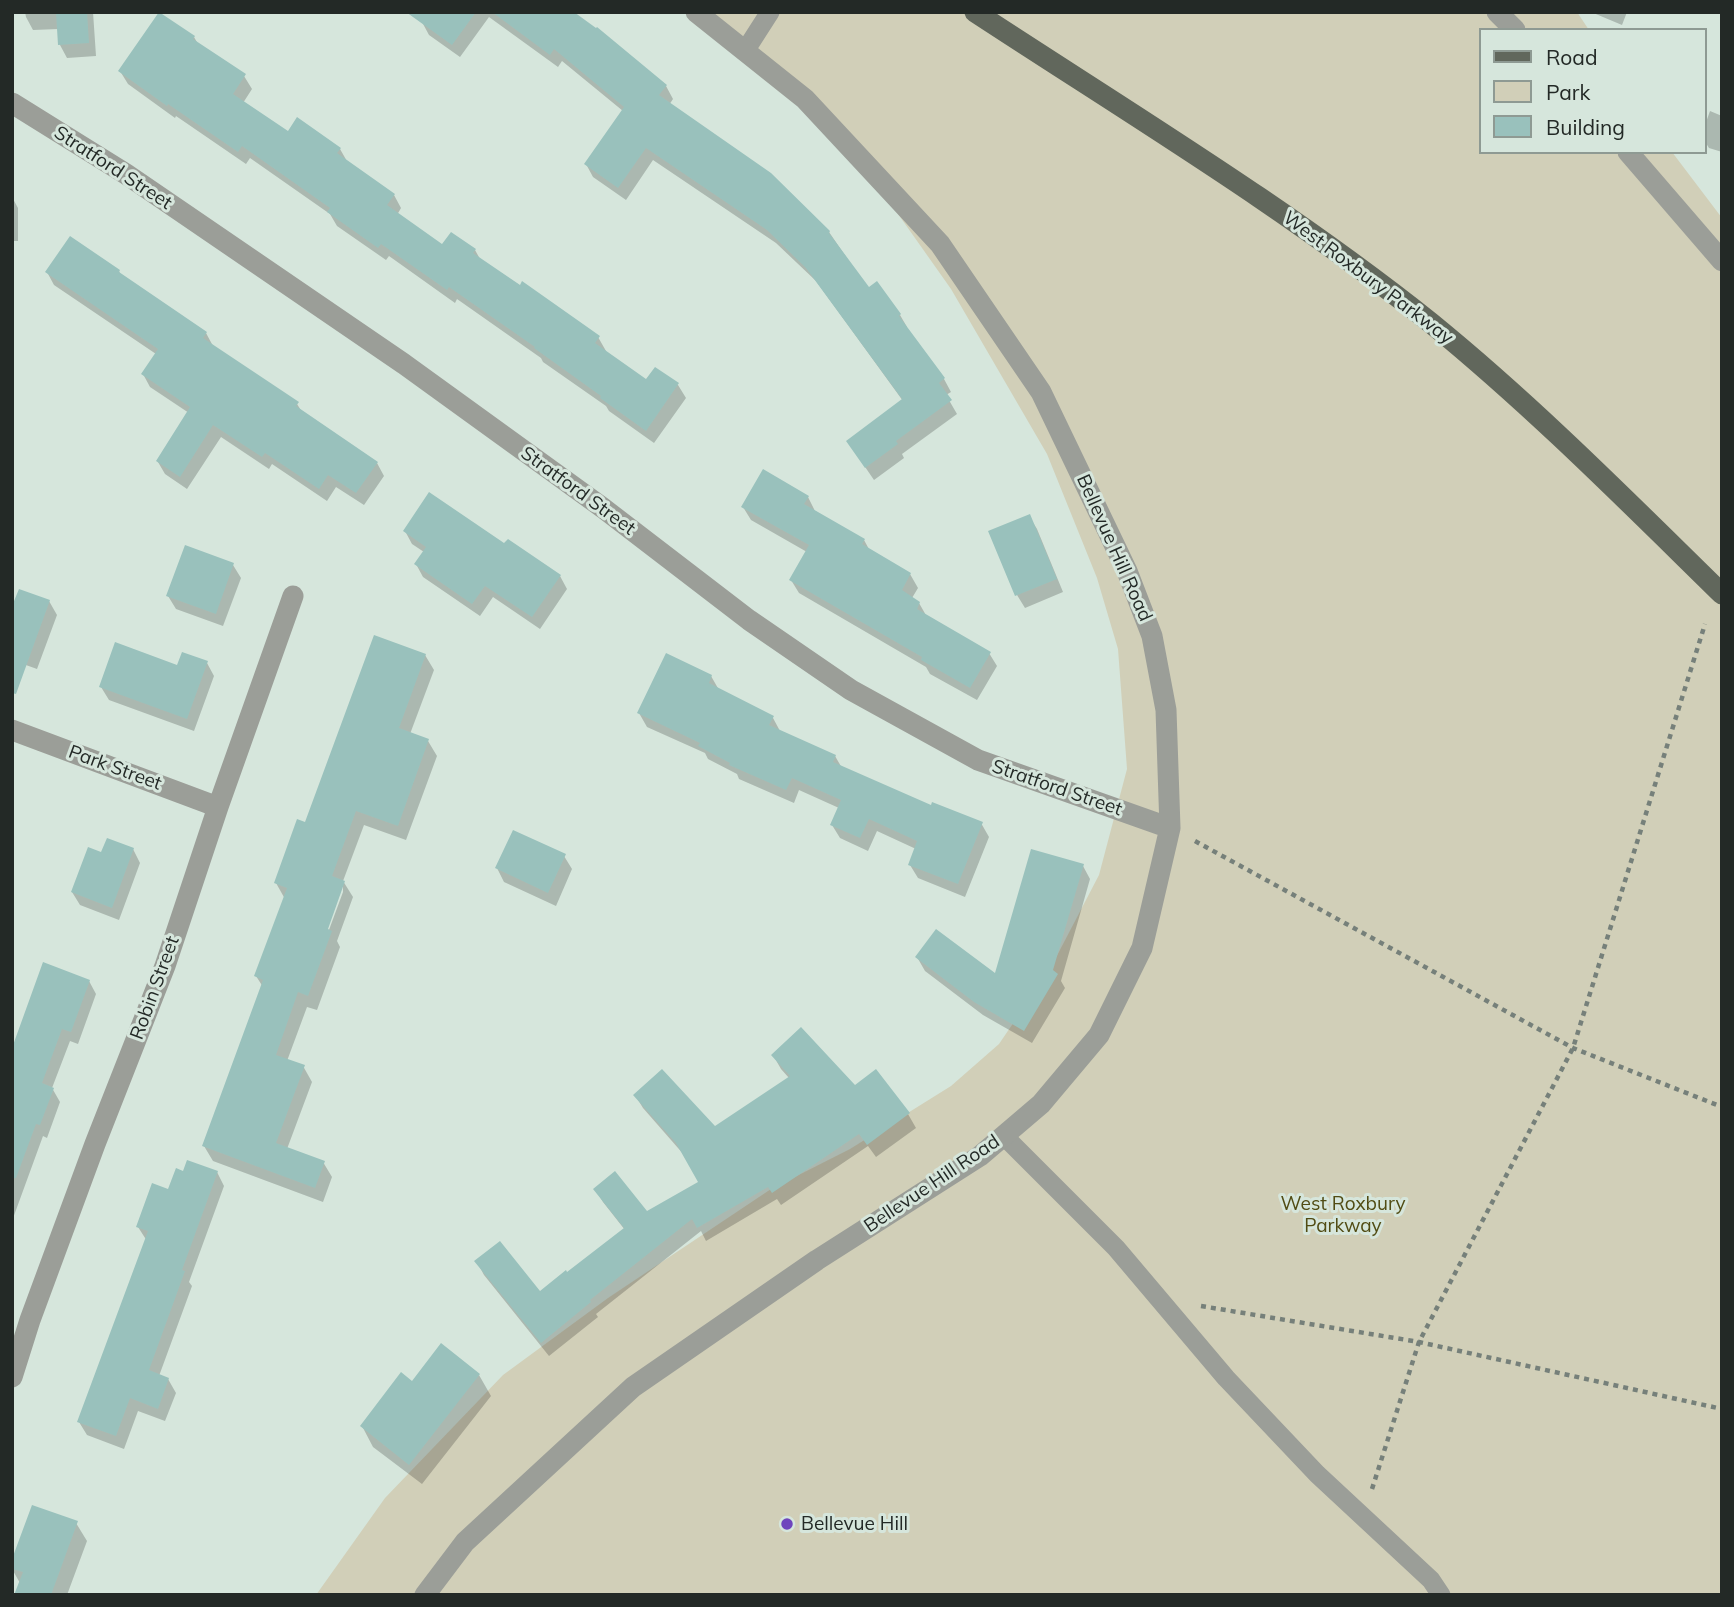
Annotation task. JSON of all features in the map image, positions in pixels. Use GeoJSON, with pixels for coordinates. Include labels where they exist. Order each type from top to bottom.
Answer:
{"type":"FeatureCollection","features":[{"type":"Feature","properties":{"kind":"main road","name":"West Roxbury Parkway"},"geometry":{"type":"LineString","coordinates":[[975,12],[1283,213],[1411,308],[1492,374],[1722,594]]}},
{"type":"Feature","properties":{"kind":"street"},"geometry":{"type":"LineString","coordinates":[[1497,12],[1513,28]]}},
{"type":"Feature","properties":{"kind":"street","name":"Bellevue Hill Road"},"geometry":{"type":"LineString","coordinates":[[425,1595],[465,1542],[633,1387],[817,1259],[980,1156],[1041,1104],[1099,1035],[1142,948],[1170,828],[1166,710],[1152,636],[1127,571],[1041,392],[940,244],[805,99],[701,16]]}},
{"type":"Feature","properties":{"kind":"street","name":"Stratford Street"},"geometry":{"type":"LineString","coordinates":[[12,103],[126,174],[404,364],[603,508],[749,620],[851,690],[978,760],[1170,828]]}},
{"type":"Feature","properties":{"kind":"street"},"geometry":{"type":"LineString","coordinates":[[1630,154],[1722,261]]}},
{"type":"Feature","properties":{"kind":"street","name":"Robin Street"},"geometry":{"type":"LineString","coordinates":[[12,1377],[21,1317],[95,1144],[165,966],[293,596]]}},
{"type":"Feature","properties":{"kind":"street","name":"Park Street"},"geometry":{"type":"LineString","coordinates":[[12,730],[218,807]]}},
{"type":"Feature","properties":{"kind":"lane"},"geometry":{"type":"LineString","coordinates":[[745,51],[770,12]]}},
{"type":"Feature","properties":{"kind":"lane"},"geometry":{"type":"LineString","coordinates":[[1004,1136],[1116,1248],[1226,1378],[1317,1474],[1431,1580],[1441,1595]]}},
{"type":"Feature","properties":{"kind":"path"},"geometry":{"type":"LineString","coordinates":[[1363,1516],[1419,1342],[1573,1048],[1705,624]]}},
{"type":"Feature","properties":{"kind":"path"},"geometry":{"type":"LineString","coordinates":[[1170,828],[1573,1048],[1722,1107]]}},
{"type":"Feature","properties":{"kind":"path"},"geometry":{"type":"LineString","coordinates":[[1159,1299],[1419,1342],[1722,1409]]}},
{"type":"Feature","properties":{"kind":"green space","name":"West Roxbury Parkway"},"geometry":{"type":"Polygon","coordinates":[[[709,12],[1577,12],[1588,28],[1478,28],[1478,154],[1674,154],[1722,218],[1722,1595],[316,1595],[385,1498],[503,1375],[608,1298],[771,1189],[850,1149],[951,1086],[999,1044],[1050,969],[1099,875],[1127,769],[1118,649],[1097,578],[1047,454],[951,289],[898,214],[816,118],[709,12]]]}},
{"type":"Feature","properties":{"kind":"building"},"geometry":{"type":"Polygon","coordinates":[[[56,12],[87,12],[89,43],[58,45],[56,12]]]}},
{"type":"Feature","properties":{"kind":"building"},"geometry":{"type":"Polygon","coordinates":[[[159,12],[195,36],[193,39],[246,74],[233,94],[288,131],[297,117],[341,148],[337,153],[395,194],[387,205],[442,244],[451,232],[476,249],[473,253],[520,285],[522,281],[600,336],[595,343],[646,379],[655,367],[679,383],[646,431],[535,347],[449,287],[447,290],[381,244],[378,248],[327,212],[330,208],[242,146],[238,152],[118,71],[159,12]]]}},
{"type":"Feature","properties":{"kind":"building"},"geometry":{"type":"Polygon","coordinates":[[[406,12],[476,12],[452,45],[406,12]]]}},
{"type":"Feature","properties":{"kind":"building"},"geometry":{"type":"Polygon","coordinates":[[[492,12],[574,12],[597,27],[667,85],[659,95],[771,173],[830,231],[869,287],[877,281],[945,378],[939,383],[952,400],[896,441],[898,444],[865,468],[846,441],[902,399],[806,268],[767,230],[646,148],[618,188],[584,164],[624,107],[554,49],[550,55],[492,12]]]}},
{"type":"Feature","properties":{"kind":"building"},"geometry":{"type":"Polygon","coordinates":[[[70,236],[207,332],[203,338],[299,402],[296,406],[378,462],[356,493],[328,475],[319,489],[265,453],[262,457],[213,425],[180,477],[156,461],[190,407],[141,374],[158,349],[45,272],[70,236]]]}},
{"type":"Feature","properties":{"kind":"building"},"geometry":{"type":"Polygon","coordinates":[[[763,469],[809,496],[804,504],[865,539],[862,544],[911,573],[902,590],[920,602],[917,609],[991,652],[970,688],[789,580],[809,545],[741,507],[763,469]]]}},
{"type":"Feature","properties":{"kind":"building"},"geometry":{"type":"Polygon","coordinates":[[[429,492],[504,543],[508,539],[561,575],[532,617],[485,586],[472,604],[414,564],[426,547],[403,531],[429,492]]]}},
{"type":"Feature","properties":{"kind":"building"},"geometry":{"type":"Polygon","coordinates":[[[1030,514],[1057,579],[1015,596],[988,531],[1030,514]]]}},
{"type":"Feature","properties":{"kind":"building"},"geometry":{"type":"Polygon","coordinates":[[[185,545],[234,563],[216,614],[166,596],[185,545]]]}},
{"type":"Feature","properties":{"kind":"building"},"geometry":{"type":"Polygon","coordinates":[[[19,589],[50,600],[16,694],[12,693],[12,606],[19,589]]]}},
{"type":"Feature","properties":{"kind":"building"},"geometry":{"type":"Polygon","coordinates":[[[374,635],[426,654],[399,728],[429,739],[398,826],[356,811],[332,876],[345,881],[328,929],[332,931],[308,996],[298,992],[276,1055],[305,1065],[276,1143],[325,1161],[315,1188],[202,1146],[263,980],[254,976],[287,888],[274,883],[297,819],[305,822],[374,635]]]}},
{"type":"Feature","properties":{"kind":"building"},"geometry":{"type":"Polygon","coordinates":[[[115,642],[177,665],[182,652],[208,661],[187,719],[99,687],[115,642]]]}},
{"type":"Feature","properties":{"kind":"building"},"geometry":{"type":"Polygon","coordinates":[[[666,653],[712,675],[709,683],[774,716],[769,725],[836,755],[833,762],[931,805],[932,802],[983,822],[958,884],[908,865],[917,841],[869,819],[860,838],[830,825],[841,800],[792,778],[786,790],[729,765],[730,763],[698,746],[700,743],[637,713],[666,653]]]}},
{"type":"Feature","properties":{"kind":"building"},"geometry":{"type":"Polygon","coordinates":[[[513,830],[566,854],[548,893],[495,868],[513,830]]]}},
{"type":"Feature","properties":{"kind":"building"},"geometry":{"type":"Polygon","coordinates":[[[107,838],[134,848],[112,908],[71,892],[88,847],[101,852],[107,838]]]}},
{"type":"Feature","properties":{"kind":"building"},"geometry":{"type":"Polygon","coordinates":[[[1031,849],[1084,864],[1053,970],[1058,974],[1024,1031],[974,1002],[915,957],[936,929],[995,973],[1031,849]]]}},
{"type":"Feature","properties":{"kind":"building"},"geometry":{"type":"Polygon","coordinates":[[[43,962],[90,980],[71,1032],[62,1029],[42,1083],[54,1088],[40,1125],[36,1124],[16,1178],[12,1178],[12,1048],[43,962]]]}},
{"type":"Feature","properties":{"kind":"building"},"geometry":{"type":"Polygon","coordinates":[[[801,1027],[855,1085],[876,1069],[910,1113],[867,1145],[859,1134],[772,1193],[768,1187],[697,1228],[692,1219],[590,1300],[591,1302],[541,1343],[474,1261],[500,1241],[540,1291],[624,1228],[593,1189],[615,1171],[647,1211],[698,1182],[676,1143],[633,1095],[662,1069],[715,1126],[790,1076],[771,1055],[801,1027]]]}},
{"type":"Feature","properties":{"kind":"building"},"geometry":{"type":"Polygon","coordinates":[[[187,1160],[218,1171],[149,1370],[169,1378],[158,1409],[130,1398],[116,1436],[77,1422],[148,1231],[136,1227],[152,1183],[168,1189],[176,1168],[183,1171],[187,1160]]]}},
{"type":"Feature","properties":{"kind":"building"},"geometry":{"type":"Polygon","coordinates":[[[441,1343],[480,1374],[409,1465],[360,1426],[401,1372],[412,1381],[441,1343]]]}},
{"type":"Feature","properties":{"kind":"building"},"geometry":{"type":"Polygon","coordinates":[[[32,1505],[78,1521],[51,1595],[14,1595],[23,1572],[12,1569],[12,1559],[32,1505]]]}},
{"type":"Feature","properties":{"kind":"place","name":"Bellevue Hill"},"geometry":{"type":"Point","coordinates":[787,1524]}}]}
